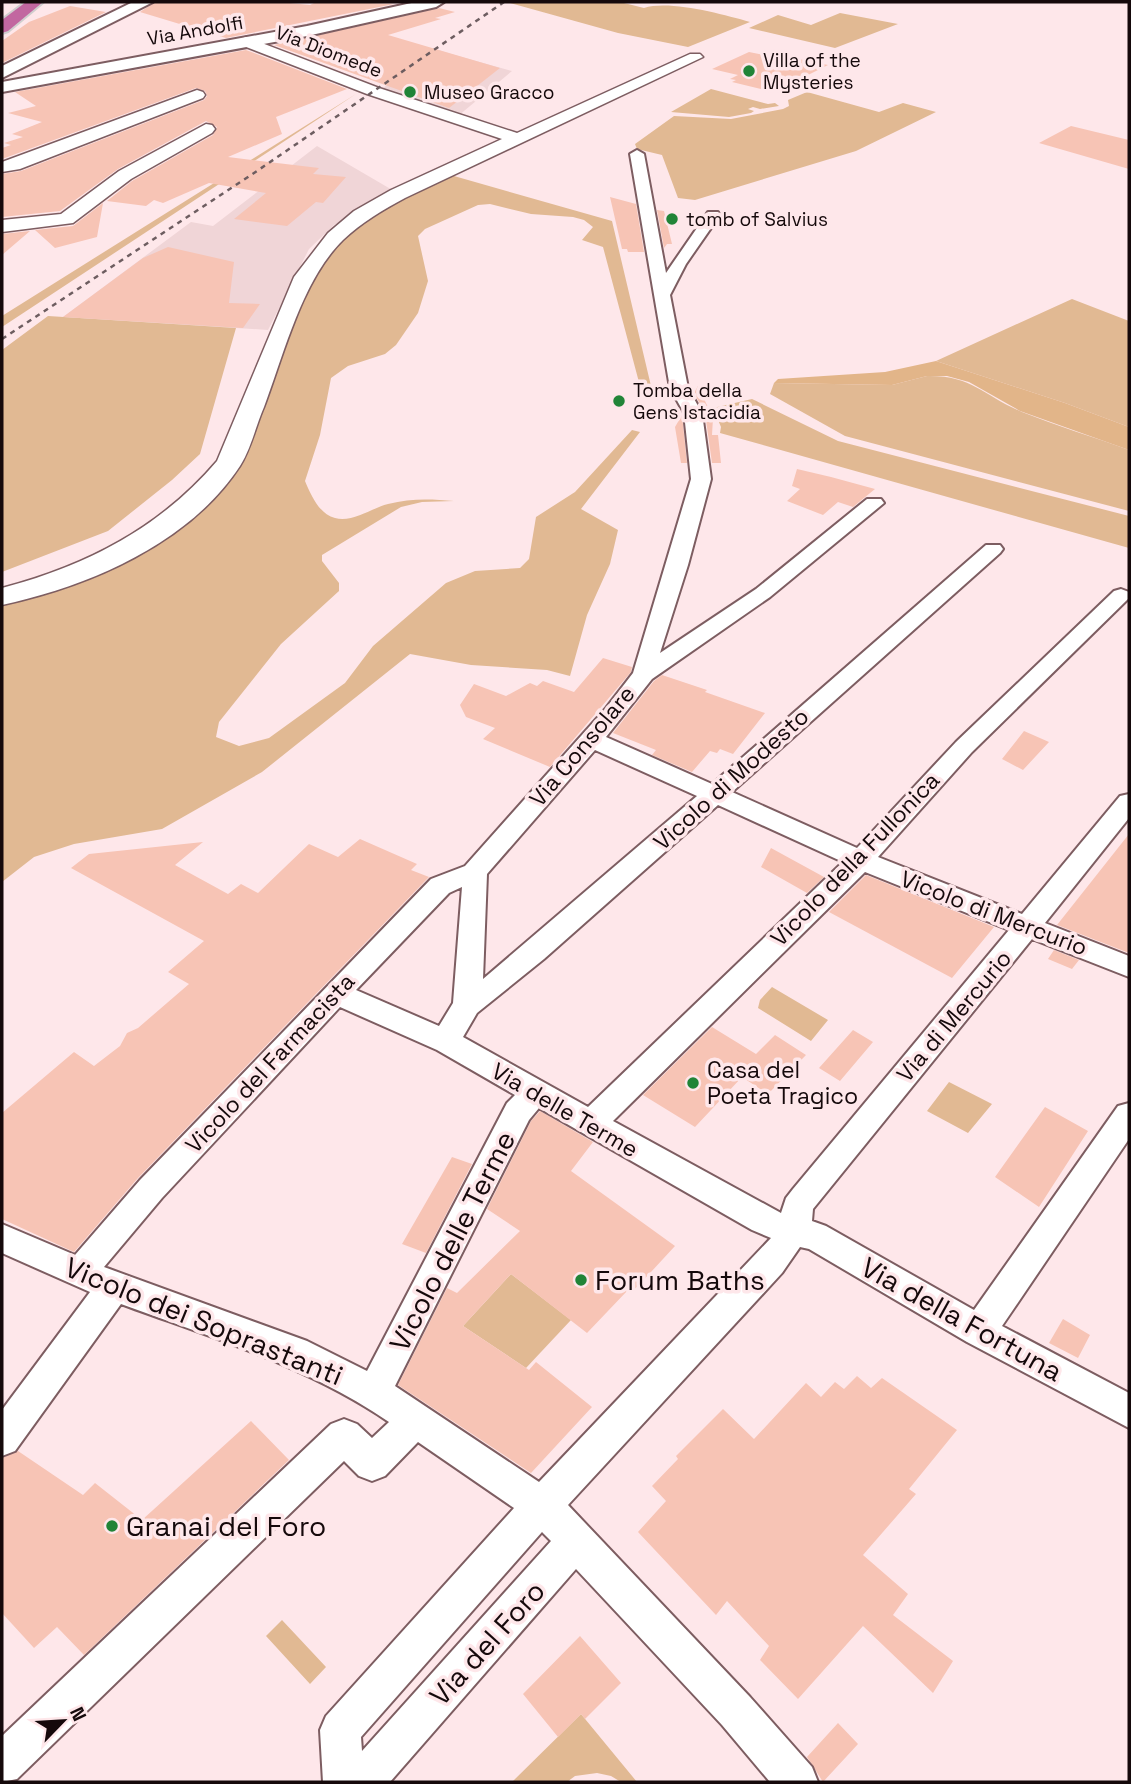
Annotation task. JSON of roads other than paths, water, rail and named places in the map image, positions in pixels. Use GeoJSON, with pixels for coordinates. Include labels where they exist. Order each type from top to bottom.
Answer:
{"type":"FeatureCollection","features":[{"type":"Feature","properties":{"kind":"highway"},"geometry":{"type":"LineString","coordinates":[[2,8],[10,2]]}},
{"type":"Feature","properties":{"kind":"highway"},"geometry":{"type":"LineString","coordinates":[[2,27],[34,4]]}},
{"type":"Feature","properties":{"kind":"street"},"geometry":{"type":"LineString","coordinates":[[4,82],[145,2]]}},
{"type":"Feature","properties":{"kind":"street","name":"Via Andolfi"},"geometry":{"type":"LineString","coordinates":[[4,82],[246,42],[436,2]]}},
{"type":"Feature","properties":{"kind":"street","name":"Via Diomede"},"geometry":{"type":"LineString","coordinates":[[246,42],[373,91],[518,139]]}},
{"type":"Feature","properties":{"kind":"street"},"geometry":{"type":"LineString","coordinates":[[2,597],[59,579],[130,549],[181,514],[210,487],[229,463],[304,277],[335,237],[361,215],[398,194],[695,57]]}},
{"type":"Feature","properties":{"kind":"street"},"geometry":{"type":"LineString","coordinates":[[2,167],[14,165],[197,94]]}},
{"type":"Feature","properties":{"kind":"street"},"geometry":{"type":"LineString","coordinates":[[144,115],[188,139]]}},
{"type":"Feature","properties":{"kind":"street"},"geometry":{"type":"LineString","coordinates":[[2,226],[66,219],[125,175],[206,129]]}},
{"type":"Feature","properties":{"kind":"street","name":"Via Consolare"},"geometry":{"type":"LineString","coordinates":[[474,872],[592,739],[644,674],[649,649],[678,565],[701,479],[693,413],[679,388],[637,154]]}},
{"type":"Feature","properties":{"kind":"street"},"geometry":{"type":"LineString","coordinates":[[662,296],[678,264],[713,215]]}},
{"type":"Feature","properties":{"kind":"street"},"geometry":{"type":"LineString","coordinates":[[644,674],[763,593],[874,503]]}},
{"type":"Feature","properties":{"kind":"street","name":"Vicolo di Modesto"},"geometry":{"type":"LineString","coordinates":[[467,1005],[517,968],[993,549]]}},
{"type":"Feature","properties":{"kind":"street","name":"Vicolo della Fullonica"},"geometry":{"type":"LineString","coordinates":[[590,1124],[861,859],[964,747],[1121,595]]}},
{"type":"Feature","properties":{"kind":"street","name":"Vicolo di Mercurio"},"geometry":{"type":"LineString","coordinates":[[592,739],[861,859],[1043,930],[1129,967]]}},
{"type":"Feature","properties":{"kind":"street","name":"Via di Mercurio"},"geometry":{"type":"LineString","coordinates":[[798,1213],[1129,802]]}},
{"type":"Feature","properties":{"kind":"street"},"geometry":{"type":"LineString","coordinates":[[447,1042],[452,1028],[467,1005],[475,893],[474,872]]}},
{"type":"Feature","properties":{"kind":"street","name":"Vicolo del Farmacista"},"geometry":{"type":"LineString","coordinates":[[81,1271],[151,1189],[335,993],[440,886],[474,872]]}},
{"type":"Feature","properties":{"kind":"street","name":"Via delle Terme"},"geometry":{"type":"LineString","coordinates":[[335,993],[447,1042],[764,1220],[798,1213]]}},
{"type":"Feature","properties":{"kind":"street","name":"Vicolo delle Terme"},"geometry":{"type":"LineString","coordinates":[[374,1392],[518,1112],[535,1092]]}},
{"type":"Feature","properties":{"kind":"street"},"geometry":{"type":"LineString","coordinates":[[979,1331],[1129,1115]]}},
{"type":"Feature","properties":{"kind":"street"},"geometry":{"type":"LineString","coordinates":[[344,1782],[340,1730],[542,1505],[770,1263],[798,1213]]}},
{"type":"Feature","properties":{"kind":"street","name":"Via della Fortuna"},"geometry":{"type":"LineString","coordinates":[[798,1213],[815,1236],[979,1331],[1129,1410]]}},
{"type":"Feature","properties":{"kind":"street","name":"Vicolo dei Soprastanti"},"geometry":{"type":"LineString","coordinates":[[2,1238],[114,1286],[295,1353],[374,1392],[542,1505]]}},
{"type":"Feature","properties":{"kind":"street"},"geometry":{"type":"LineString","coordinates":[[2,1439],[114,1286]]}},
{"type":"Feature","properties":{"kind":"street"},"geometry":{"type":"LineString","coordinates":[[2,1764],[344,1436],[372,1463],[417,1419]]}},
{"type":"Feature","properties":{"kind":"street"},"geometry":{"type":"LineString","coordinates":[[542,1505],[578,1540],[736,1711],[797,1782]]}},
{"type":"Feature","properties":{"kind":"street","name":"Via del Foro"},"geometry":{"type":"LineString","coordinates":[[363,1782],[578,1540]]}},
{"type":"Feature","properties":{"kind":"railway"},"geometry":{"type":"LineString","coordinates":[[2,339],[254,173],[504,2]]}},
{"type":"Feature","properties":{"kind":"place","name":"Villa of the Mysteries"},"geometry":{"type":"Point","coordinates":[749,71]}},
{"type":"Feature","properties":{"kind":"place","name":"Museo Gracco"},"geometry":{"type":"Point","coordinates":[410,92]}},
{"type":"Feature","properties":{"kind":"place","name":"tomb of Salvius"},"geometry":{"type":"Point","coordinates":[672,219]}},
{"type":"Feature","properties":{"kind":"place","name":"Tomba della Gens Istacidia"},"geometry":{"type":"Point","coordinates":[619,401]}},
{"type":"Feature","properties":{"kind":"place","name":"Casa del Poeta Tragico"},"geometry":{"type":"Point","coordinates":[693,1083]}},
{"type":"Feature","properties":{"kind":"place","name":"Forum Baths"},"geometry":{"type":"Point","coordinates":[581,1280]}},
{"type":"Feature","properties":{"kind":"place","name":"Granai del Foro"},"geometry":{"type":"Point","coordinates":[112,1526]}}]}
